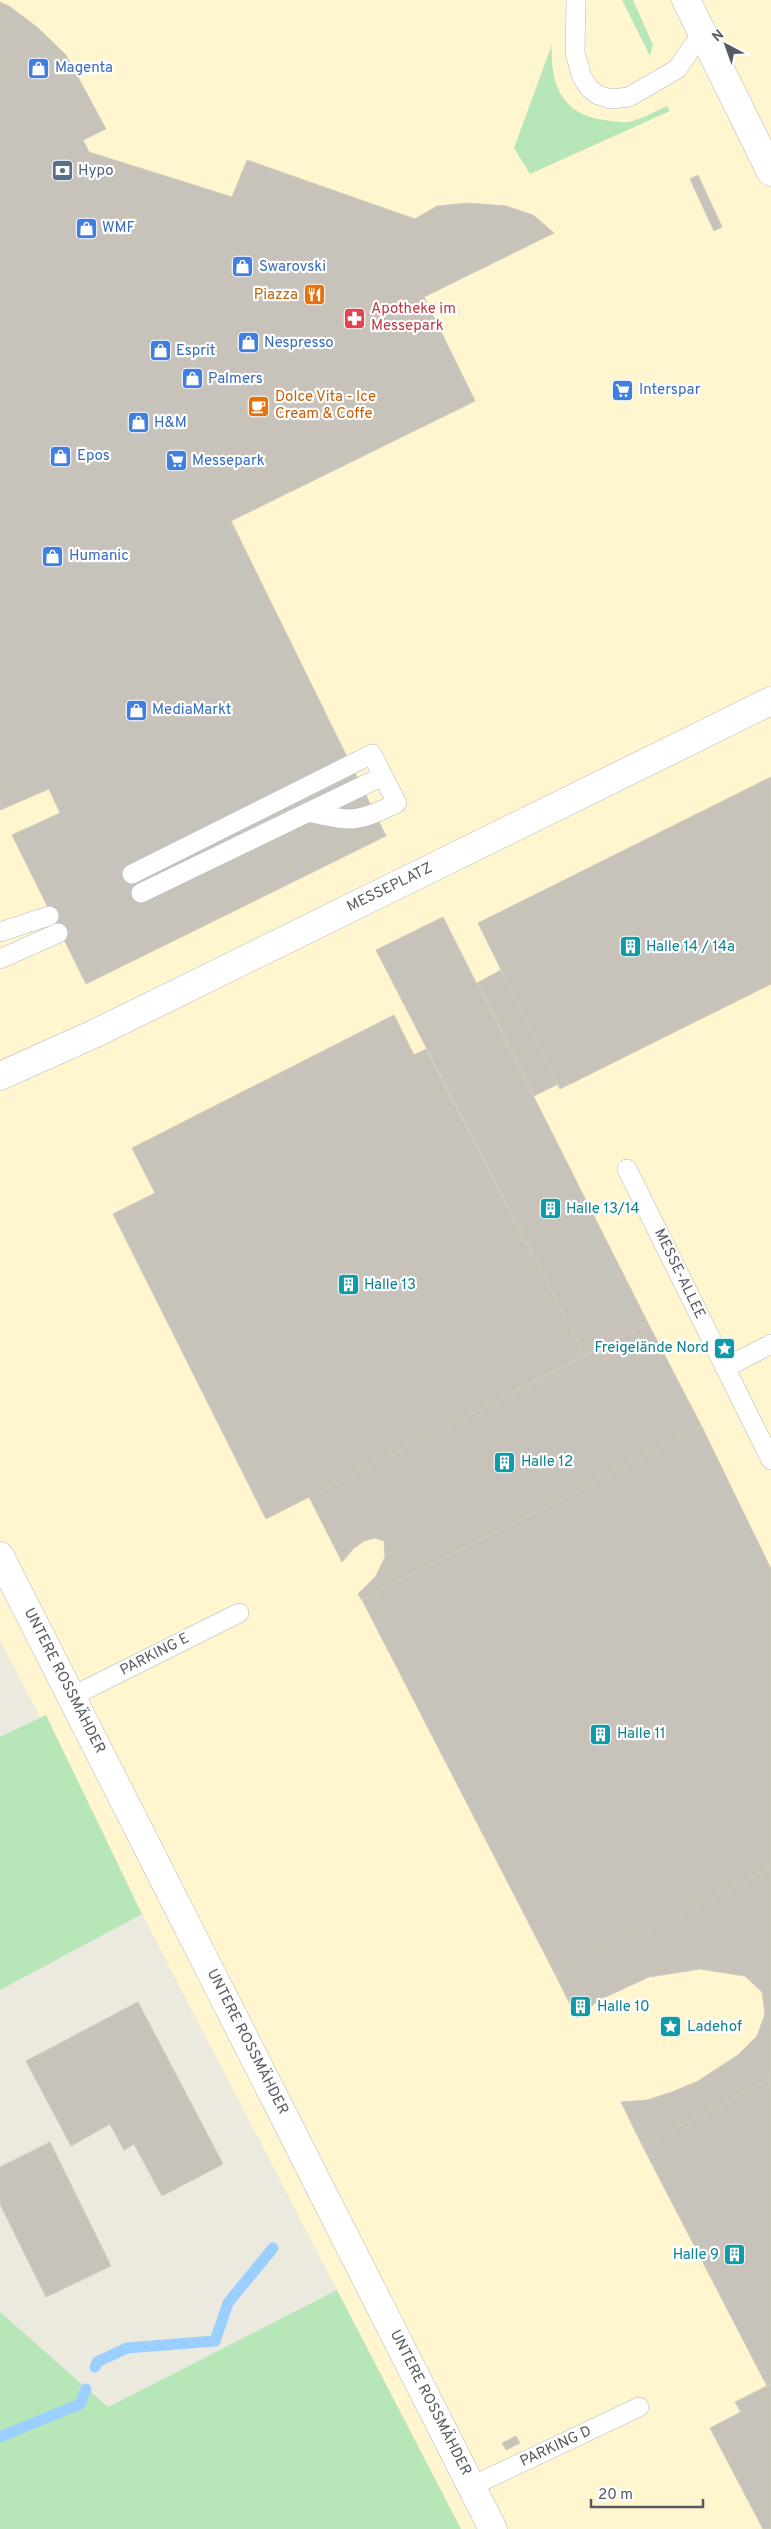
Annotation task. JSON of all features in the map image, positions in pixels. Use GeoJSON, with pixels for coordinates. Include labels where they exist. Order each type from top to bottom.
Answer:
{"type":"FeatureCollection","features":[{"type":"Feature","properties":{"kind":"street"},"geometry":{"type":"LineString","coordinates":[[686,0],[771,172]]}},
{"type":"Feature","properties":{"kind":"street","name":"MESSEPLATZ"},"geometry":{"type":"LineString","coordinates":[[3,1077],[771,701]]}},
{"type":"Feature","properties":{"kind":"street","name":"UNTERE ROSSMÄHDER"},"geometry":{"type":"LineString","coordinates":[[0,1556],[493,2529]]}},
{"type":"Feature","properties":{"kind":"lane"},"geometry":{"type":"LineString","coordinates":[[576,0],[575,53],[582,77],[589,88],[598,95],[611,99],[629,97],[678,69],[702,32]]}},
{"type":"Feature","properties":{"kind":"lane"},"geometry":{"type":"LineString","coordinates":[[132,874],[372,754],[397,803],[368,817],[347,821],[308,812]]}},
{"type":"Feature","properties":{"kind":"lane"},"geometry":{"type":"LineString","coordinates":[[141,893],[383,776]]}},
{"type":"Feature","properties":{"kind":"lane"},"geometry":{"type":"LineString","coordinates":[[0,932],[49,916]]}},
{"type":"Feature","properties":{"kind":"lane"},"geometry":{"type":"LineString","coordinates":[[0,959],[58,934]]}},
{"type":"Feature","properties":{"kind":"lane","name":"MESSE-ALLEE"},"geometry":{"type":"LineString","coordinates":[[627,1169],[771,1460]]}},
{"type":"Feature","properties":{"kind":"lane"},"geometry":{"type":"LineString","coordinates":[[725,1368],[771,1344]]}},
{"type":"Feature","properties":{"kind":"lane","name":"PARKING E"},"geometry":{"type":"LineString","coordinates":[[71,1697],[239,1613]]}},
{"type":"Feature","properties":{"kind":"lane","name":"PARKING D"},"geometry":{"type":"LineString","coordinates":[[472,2486],[639,2407]]}},
{"type":"Feature","properties":{"kind":"shaded area"},"geometry":{"type":"Polygon","coordinates":[[[0,0],[771,0],[771,2529],[461,2529],[0,1640],[0,0]]]}},
{"type":"Feature","properties":{"kind":"green space"},"geometry":{"type":"Polygon","coordinates":[[[622,0],[633,0],[653,45],[650,56],[622,0]]]}},
{"type":"Feature","properties":{"kind":"green space"},"geometry":{"type":"Polygon","coordinates":[[[552,44],[553,71],[556,84],[568,104],[577,111],[589,117],[628,122],[667,106],[670,111],[530,174],[514,148],[552,44]]]}},
{"type":"Feature","properties":{"kind":"green space"},"geometry":{"type":"Polygon","coordinates":[[[46,1715],[142,1914],[0,1990],[0,1737],[46,1715]]]}},
{"type":"Feature","properties":{"kind":"green space"},"geometry":{"type":"Polygon","coordinates":[[[337,2290],[461,2529],[0,2529],[0,2312],[108,2407],[337,2290]]]}},
{"type":"Feature","properties":{"kind":"building","name":"Messepark"},"geometry":{"type":"Polygon","coordinates":[[[0,2],[9,6],[37,27],[66,55],[106,129],[83,140],[89,152],[232,197],[247,160],[415,219],[437,206],[468,203],[506,206],[533,215],[554,233],[424,297],[475,401],[231,521],[386,836],[86,984],[12,835],[60,813],[49,789],[0,810],[0,2]]]}},
{"type":"Feature","properties":{"kind":"building"},"geometry":{"type":"Polygon","coordinates":[[[698,175],[722,227],[714,231],[690,179],[698,175]]]}},
{"type":"Feature","properties":{"kind":"building","name":"Halle 14 / 14a"},"geometry":{"type":"Polygon","coordinates":[[[771,777],[771,984],[560,1089],[478,923],[771,777]]]}},
{"type":"Feature","properties":{"kind":"building","name":"Halle 13/14"},"geometry":{"type":"Polygon","coordinates":[[[443,917],[648,1323],[585,1356],[376,950],[443,917]]]}},
{"type":"Feature","properties":{"kind":"building"},"geometry":{"type":"Polygon","coordinates":[[[501,970],[558,1084],[534,1096],[477,983],[501,970]]]}},
{"type":"Feature","properties":{"kind":"building","name":"Halle 13"},"geometry":{"type":"Polygon","coordinates":[[[394,1015],[414,1055],[426,1049],[585,1356],[266,1519],[113,1214],[155,1193],[132,1148],[394,1015]]]}},
{"type":"Feature","properties":{"kind":"building","name":"Halle 12"},"geometry":{"type":"Polygon","coordinates":[[[648,1323],[702,1427],[362,1600],[358,1594],[376,1576],[385,1557],[384,1541],[375,1538],[364,1541],[354,1548],[342,1562],[309,1497],[648,1323]]]}},
{"type":"Feature","properties":{"kind":"building","name":"Halle 11"},"geometry":{"type":"Polygon","coordinates":[[[702,1427],[771,1569],[771,1868],[556,1976],[362,1600],[702,1427]]]}},
{"type":"Feature","properties":{"kind":"building","name":"Halle 10"},"geometry":{"type":"Polygon","coordinates":[[[771,1868],[771,2079],[642,2145],[621,2102],[647,2100],[672,2092],[698,2081],[738,2055],[757,2036],[765,2014],[762,1992],[745,1976],[700,1969],[649,1977],[599,2000],[577,2018],[556,1976],[771,1868]]]}},
{"type":"Feature","properties":{"kind":"building"},"geometry":{"type":"Polygon","coordinates":[[[138,2002],[223,2164],[162,2196],[134,2144],[124,2150],[110,2124],[71,2146],[26,2061],[138,2002]]]}},
{"type":"Feature","properties":{"kind":"building","name":"Halle 9"},"geometry":{"type":"Polygon","coordinates":[[[771,2079],[771,2384],[767,2386],[642,2145],[771,2079]]]}},
{"type":"Feature","properties":{"kind":"building"},"geometry":{"type":"Polygon","coordinates":[[[50,2142],[111,2266],[46,2297],[0,2204],[0,2167],[50,2142]]]}},
{"type":"Feature","properties":{"kind":"building"},"geometry":{"type":"Polygon","coordinates":[[[771,2384],[771,2529],[763,2529],[710,2428],[741,2412],[735,2402],[771,2384]]]}},
{"type":"Feature","properties":{"kind":"building"},"geometry":{"type":"Polygon","coordinates":[[[516,2436],[520,2443],[506,2450],[502,2443],[516,2436]]]}},
{"type":"Feature","properties":{"kind":"waterway"},"geometry":{"type":"LineString","coordinates":[[95,2367],[97,2362],[127,2348],[215,2341],[228,2303],[273,2248]]}},
{"type":"Feature","properties":{"kind":"waterway"},"geometry":{"type":"LineString","coordinates":[[0,2437],[80,2404],[86,2389]]}},
{"type":"Feature","properties":{"kind":"place","name":"Magenta"},"geometry":{"type":"Point","coordinates":[39,68]}},
{"type":"Feature","properties":{"kind":"place","name":"Hypo"},"geometry":{"type":"Point","coordinates":[62,171]}},
{"type":"Feature","properties":{"kind":"place","name":"WMF"},"geometry":{"type":"Point","coordinates":[86,228]}},
{"type":"Feature","properties":{"kind":"place","name":"Swarovski"},"geometry":{"type":"Point","coordinates":[243,267]}},
{"type":"Feature","properties":{"kind":"place","name":"Piazza"},"geometry":{"type":"Point","coordinates":[314,295]}},
{"type":"Feature","properties":{"kind":"place","name":"Apotheke im Messepark"},"geometry":{"type":"Point","coordinates":[355,318]}},
{"type":"Feature","properties":{"kind":"place","name":"Nespresso"},"geometry":{"type":"Point","coordinates":[248,343]}},
{"type":"Feature","properties":{"kind":"place","name":"Esprit"},"geometry":{"type":"Point","coordinates":[160,351]}},
{"type":"Feature","properties":{"kind":"place","name":"Palmers"},"geometry":{"type":"Point","coordinates":[192,379]}},
{"type":"Feature","properties":{"kind":"place","name":"Interspar"},"geometry":{"type":"Point","coordinates":[623,390]}},
{"type":"Feature","properties":{"kind":"place","name":"Dolce Vita - Ice Cream & Coffe"},"geometry":{"type":"Point","coordinates":[259,406]}},
{"type":"Feature","properties":{"kind":"place","name":"H&M"},"geometry":{"type":"Point","coordinates":[138,423]}},
{"type":"Feature","properties":{"kind":"place","name":"Epos"},"geometry":{"type":"Point","coordinates":[61,456]}},
{"type":"Feature","properties":{"kind":"place","name":"Messepark"},"geometry":{"type":"Point","coordinates":[176,461]}},
{"type":"Feature","properties":{"kind":"place","name":"Humanic"},"geometry":{"type":"Point","coordinates":[53,556]}},
{"type":"Feature","properties":{"kind":"place","name":"MediaMarkt"},"geometry":{"type":"Point","coordinates":[136,710]}},
{"type":"Feature","properties":{"kind":"place","name":"Halle 14 / 14a"},"geometry":{"type":"Point","coordinates":[630,947]}},
{"type":"Feature","properties":{"kind":"place","name":"Halle 13/14"},"geometry":{"type":"Point","coordinates":[550,1209]}},
{"type":"Feature","properties":{"kind":"place","name":"Halle 13"},"geometry":{"type":"Point","coordinates":[348,1285]}},
{"type":"Feature","properties":{"kind":"place","name":"Freigelände Nord"},"geometry":{"type":"Point","coordinates":[725,1348]}},
{"type":"Feature","properties":{"kind":"place","name":"Halle 12"},"geometry":{"type":"Point","coordinates":[505,1462]}},
{"type":"Feature","properties":{"kind":"place","name":"Halle 11"},"geometry":{"type":"Point","coordinates":[601,1734]}},
{"type":"Feature","properties":{"kind":"place","name":"Halle 10"},"geometry":{"type":"Point","coordinates":[581,2007]}},
{"type":"Feature","properties":{"kind":"place","name":"Ladehof"},"geometry":{"type":"Point","coordinates":[671,2027]}},
{"type":"Feature","properties":{"kind":"place","name":"Halle 9"},"geometry":{"type":"Point","coordinates":[735,2255]}}]}
